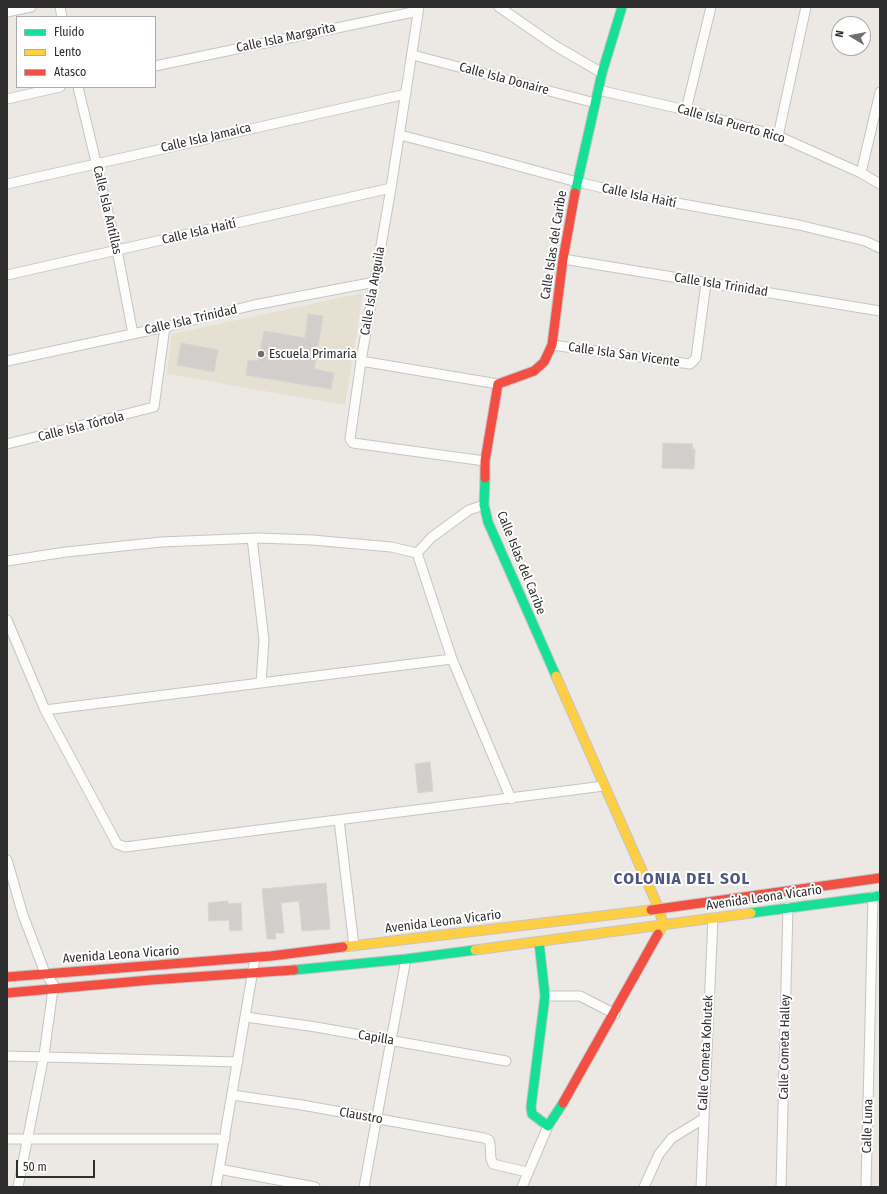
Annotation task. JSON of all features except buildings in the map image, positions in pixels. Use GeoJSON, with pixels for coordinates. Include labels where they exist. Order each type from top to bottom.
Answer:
{"type":"FeatureCollection","features":[{"type":"Feature","properties":{"kind":"street"},"geometry":{"type":"LineString","coordinates":[[7,12],[31,7]]}},
{"type":"Feature","properties":{"kind":"street"},"geometry":{"type":"LineString","coordinates":[[499,7],[554,45],[602,73]]}},
{"type":"Feature","properties":{"kind":"street","name":"Calle Islas del Caribe"},"geometry":{"type":"LineString","coordinates":[[622,7],[602,73],[577,182],[563,259],[552,345],[544,362],[534,371],[498,384],[485,461],[484,505],[488,522],[508,570],[659,909],[663,925]]}},
{"type":"Feature","properties":{"kind":"street"},"geometry":{"type":"LineString","coordinates":[[686,110],[711,7]]}},
{"type":"Feature","properties":{"kind":"street"},"geometry":{"type":"LineString","coordinates":[[778,136],[806,7]]}},
{"type":"Feature","properties":{"kind":"street","name":"Calle Isla Anguila"},"geometry":{"type":"LineString","coordinates":[[418,9],[413,54],[400,136],[353,411],[351,442],[485,461]]}},
{"type":"Feature","properties":{"kind":"street","name":"Calle Isla Margarita"},"geometry":{"type":"LineString","coordinates":[[156,66],[418,9]]}},
{"type":"Feature","properties":{"kind":"street","name":"Calle Isla Donaire"},"geometry":{"type":"LineString","coordinates":[[413,54],[595,103]]}},
{"type":"Feature","properties":{"kind":"street"},"geometry":{"type":"LineString","coordinates":[[7,99],[56,88]]}},
{"type":"Feature","properties":{"kind":"street","name":"Calle Isla Antillas"},"geometry":{"type":"LineString","coordinates":[[78,88],[117,250],[133,334]]}},
{"type":"Feature","properties":{"kind":"street","name":"Calle Isla Puerto Rico"},"geometry":{"type":"LineString","coordinates":[[598,90],[686,110],[778,136],[861,173],[880,184]]}},
{"type":"Feature","properties":{"kind":"street"},"geometry":{"type":"LineString","coordinates":[[861,173],[880,92]]}},
{"type":"Feature","properties":{"kind":"street","name":"Calle Isla Jamaica"},"geometry":{"type":"LineString","coordinates":[[7,184],[406,94]]}},
{"type":"Feature","properties":{"kind":"street","name":"Calle Isla Haití"},"geometry":{"type":"LineString","coordinates":[[400,136],[577,182],[643,197],[799,225],[865,240],[880,248]]}},
{"type":"Feature","properties":{"kind":"street","name":"Calle Isla Haití"},"geometry":{"type":"LineString","coordinates":[[7,275],[391,188]]}},
{"type":"Feature","properties":{"kind":"street","name":"Calle Isla Trinidad"},"geometry":{"type":"LineString","coordinates":[[563,259],[880,311]]}},
{"type":"Feature","properties":{"kind":"street","name":"Calle Isla Trinidad"},"geometry":{"type":"LineString","coordinates":[[7,361],[165,327],[254,305],[375,282]]}},
{"type":"Feature","properties":{"kind":"street","name":"Calle Isla San Vicente"},"geometry":{"type":"LineString","coordinates":[[552,345],[690,364],[694,361],[706,283]]}},
{"type":"Feature","properties":{"kind":"street","name":"Calle Isla Tórtola"},"geometry":{"type":"LineString","coordinates":[[7,444],[154,407],[165,327]]}},
{"type":"Feature","properties":{"kind":"street"},"geometry":{"type":"LineString","coordinates":[[361,361],[498,384]]}},
{"type":"Feature","properties":{"kind":"street"},"geometry":{"type":"LineString","coordinates":[[417,553],[432,537],[469,510],[484,505]]}},
{"type":"Feature","properties":{"kind":"street"},"geometry":{"type":"LineString","coordinates":[[7,561],[66,552],[161,542],[252,538],[312,540],[390,547],[417,553]]}},
{"type":"Feature","properties":{"kind":"street"},"geometry":{"type":"LineString","coordinates":[[252,538],[264,640],[260,683]]}},
{"type":"Feature","properties":{"kind":"street"},"geometry":{"type":"LineString","coordinates":[[417,553],[452,659],[479,727],[511,799]]}},
{"type":"Feature","properties":{"kind":"street"},"geometry":{"type":"LineString","coordinates":[[7,620],[45,710],[117,844],[125,847],[604,786]]}},
{"type":"Feature","properties":{"kind":"street"},"geometry":{"type":"LineString","coordinates":[[45,710],[452,659]]}},
{"type":"Feature","properties":{"kind":"street"},"geometry":{"type":"LineString","coordinates":[[339,820],[354,946]]}},
{"type":"Feature","properties":{"kind":"street"},"geometry":{"type":"LineString","coordinates":[[7,860],[23,915],[45,973],[49,977],[53,989],[44,1055],[18,1187]]}},
{"type":"Feature","properties":{"kind":"street","name":"Avenida Leona Vicario"},"geometry":{"type":"LineString","coordinates":[[7,977],[256,958],[659,909],[880,878]]}},
{"type":"Feature","properties":{"kind":"street","name":"Avenida Leona Vicario"},"geometry":{"type":"LineString","coordinates":[[7,993],[253,974],[406,959],[877,896]]}},
{"type":"Feature","properties":{"kind":"street","name":"Calle Luna"},"geometry":{"type":"LineString","coordinates":[[866,1187],[876,986],[877,896]]}},
{"type":"Feature","properties":{"kind":"street","name":"Calle Cometa Halley"},"geometry":{"type":"LineString","coordinates":[[781,1187],[788,907]]}},
{"type":"Feature","properties":{"kind":"street","name":"Calle Cometa Kohutek"},"geometry":{"type":"LineString","coordinates":[[701,1187],[713,918]]}},
{"type":"Feature","properties":{"kind":"street"},"geometry":{"type":"LineString","coordinates":[[522,1187],[527,1172],[548,1126],[570,1092],[615,1014],[663,925]]}},
{"type":"Feature","properties":{"kind":"street"},"geometry":{"type":"LineString","coordinates":[[539,942],[544,996],[530,1107],[532,1114],[548,1126]]}},
{"type":"Feature","properties":{"kind":"street"},"geometry":{"type":"LineString","coordinates":[[216,1187],[256,958]]}},
{"type":"Feature","properties":{"kind":"street"},"geometry":{"type":"LineString","coordinates":[[364,1187],[406,959]]}},
{"type":"Feature","properties":{"kind":"street"},"geometry":{"type":"LineString","coordinates":[[544,996],[580,996],[615,1014]]}},
{"type":"Feature","properties":{"kind":"street","name":"Capilla"},"geometry":{"type":"LineString","coordinates":[[246,1017],[391,1040],[506,1061]]}},
{"type":"Feature","properties":{"kind":"street"},"geometry":{"type":"LineString","coordinates":[[7,1056],[44,1055],[238,1062]]}},
{"type":"Feature","properties":{"kind":"street","name":"Claustro"},"geometry":{"type":"LineString","coordinates":[[232,1095],[489,1140],[493,1164],[527,1172]]}},
{"type":"Feature","properties":{"kind":"street"},"geometry":{"type":"LineString","coordinates":[[644,1187],[659,1154],[672,1138],[703,1119]]}},
{"type":"Feature","properties":{"kind":"street"},"geometry":{"type":"LineString","coordinates":[[7,1139],[225,1139]]}},
{"type":"Feature","properties":{"kind":"street"},"geometry":{"type":"LineString","coordinates":[[219,1169],[315,1187]]}},
{"type":"Feature","properties":{"kind":"shaded area","name":"Escuela Primaria"},"geometry":{"type":"Polygon","coordinates":[[[363,293],[345,405],[167,374],[172,334],[363,293]]]}},
{"type":"Feature","properties":{"kind":"traffic: fast"},"geometry":{"type":"LineString","coordinates":[[575,193],[602,73],[622,7]]}},
{"type":"Feature","properties":{"kind":"traffic: fast"},"geometry":{"type":"LineString","coordinates":[[485,478],[484,505],[488,522],[556,676]]}},
{"type":"Feature","properties":{"kind":"traffic: fast"},"geometry":{"type":"LineString","coordinates":[[751,913],[880,896]]}},
{"type":"Feature","properties":{"kind":"traffic: fast"},"geometry":{"type":"LineString","coordinates":[[539,942],[545,996],[531,1107],[532,1114],[548,1126],[563,1103]]}},
{"type":"Feature","properties":{"kind":"traffic: fast"},"geometry":{"type":"LineString","coordinates":[[294,970],[406,959],[475,950]]}},
{"type":"Feature","properties":{"kind":"traffic: slow"},"geometry":{"type":"LineString","coordinates":[[556,676],[659,909],[663,925],[658,934]]}},
{"type":"Feature","properties":{"kind":"traffic: slow"},"geometry":{"type":"LineString","coordinates":[[343,947],[651,910]]}},
{"type":"Feature","properties":{"kind":"traffic: slow"},"geometry":{"type":"LineString","coordinates":[[475,950],[751,913]]}},
{"type":"Feature","properties":{"kind":"traffic: jam"},"geometry":{"type":"LineString","coordinates":[[485,478],[485,461],[498,384],[534,371],[544,362],[552,345],[563,259],[575,193]]}},
{"type":"Feature","properties":{"kind":"traffic: jam"},"geometry":{"type":"LineString","coordinates":[[651,910],[880,878]]}},
{"type":"Feature","properties":{"kind":"traffic: jam"},"geometry":{"type":"LineString","coordinates":[[563,1103],[658,934]]}},
{"type":"Feature","properties":{"kind":"traffic: jam"},"geometry":{"type":"LineString","coordinates":[[7,977],[271,956],[343,947]]}},
{"type":"Feature","properties":{"kind":"traffic: jam"},"geometry":{"type":"LineString","coordinates":[[7,993],[151,980],[294,970]]}},
{"type":"Feature","properties":{"kind":"place","name":"Escuela Primaria"},"geometry":{"type":"Point","coordinates":[261,354]}},
{"type":"Feature","properties":{"kind":"district","name":"COLONIA DEL SOL"},"geometry":{"type":"Point","coordinates":[682,879]}}]}
